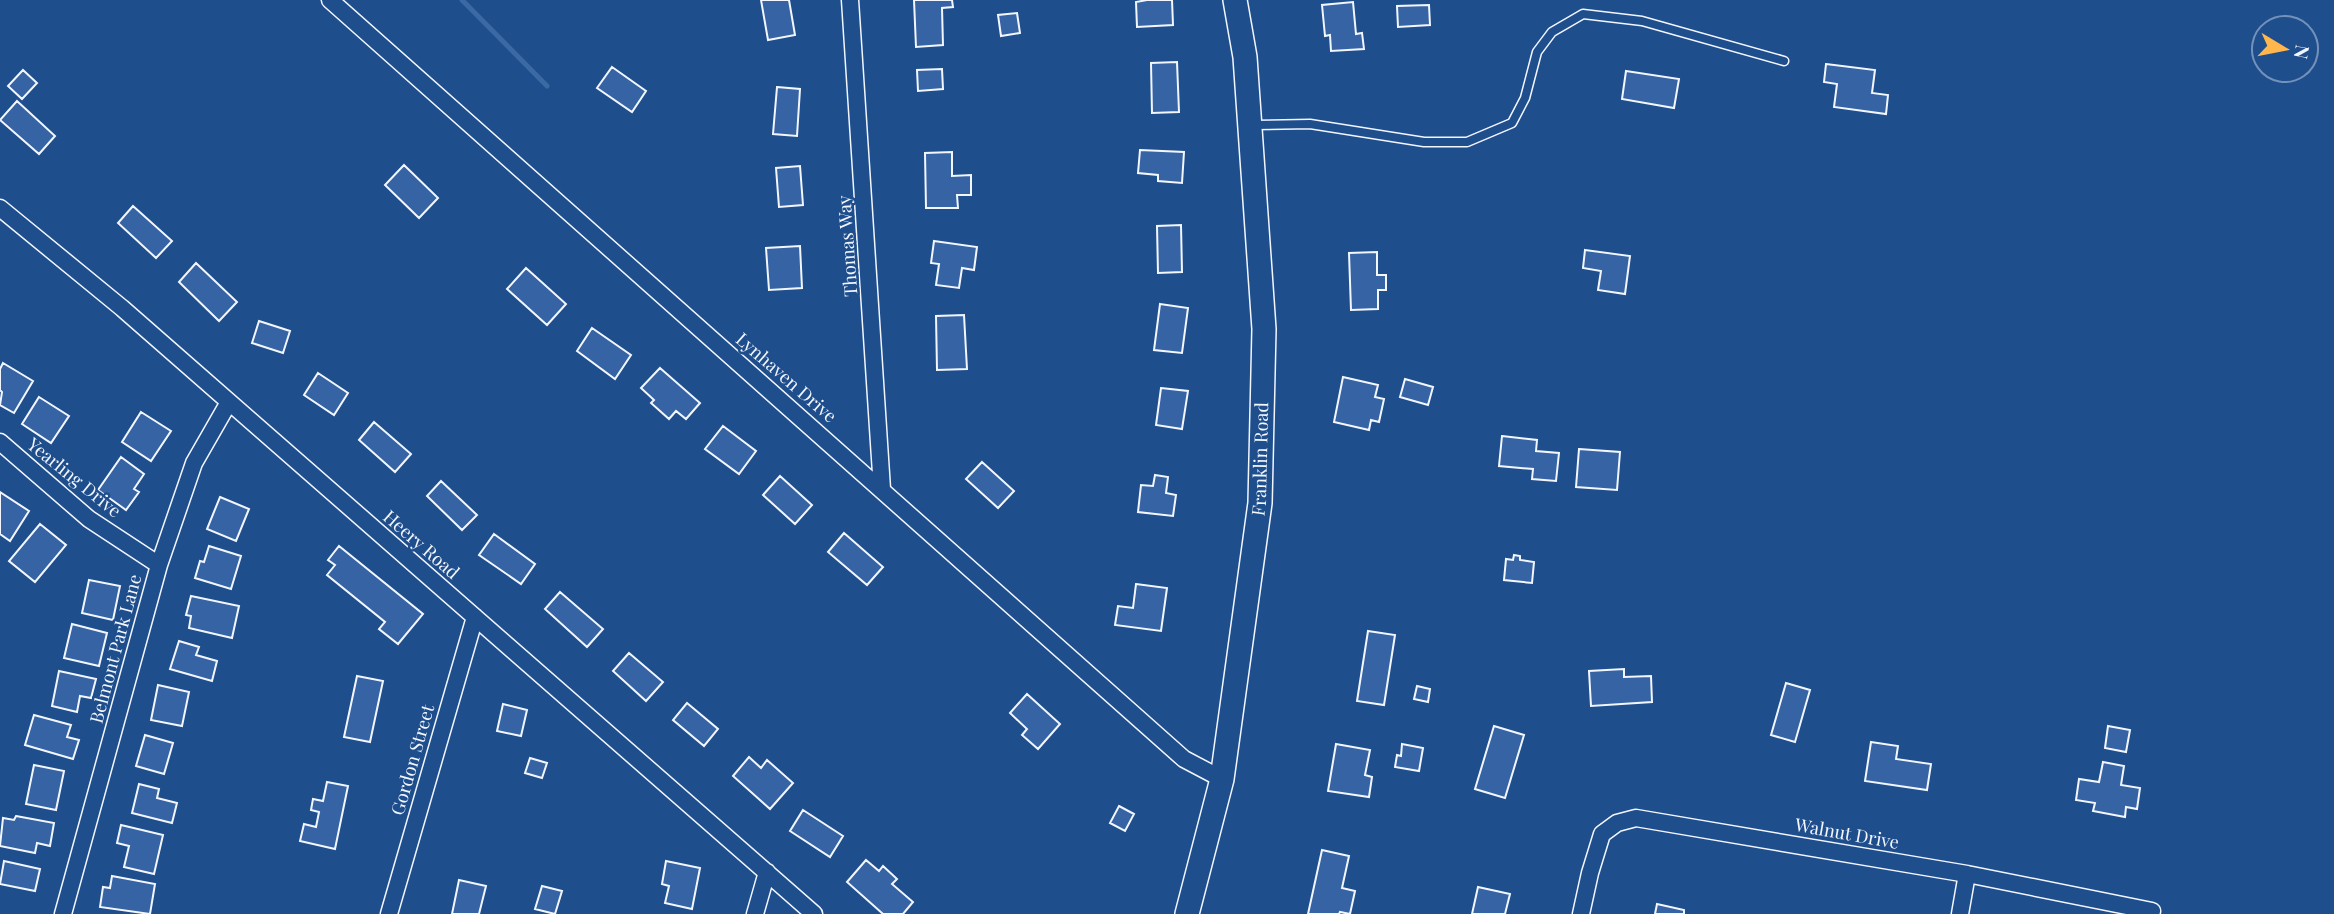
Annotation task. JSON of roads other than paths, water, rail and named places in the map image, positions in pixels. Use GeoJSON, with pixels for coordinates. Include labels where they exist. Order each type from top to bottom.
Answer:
{"type":"FeatureCollection","features":[{"type":"Feature","properties":{"kind":"main road","name":"Franklin Road"},"geometry":{"type":"LineString","coordinates":[[1187,914],[1222,779],[1260,503],[1264,330],[1245,57],[1235,0]]}},
{"type":"Feature","properties":{"kind":"street","name":"Lynhaven Drive"},"geometry":{"type":"LineString","coordinates":[[330,0],[1184,759],[1222,779]]}},
{"type":"Feature","properties":{"kind":"street","name":"Thomas Way"},"geometry":{"type":"LineString","coordinates":[[850,0],[882,489]]}},
{"type":"Feature","properties":{"kind":"street","name":"Heery Road"},"geometry":{"type":"LineString","coordinates":[[0,208],[122,308],[814,914]]}},
{"type":"Feature","properties":{"kind":"street","name":"Belmont Park Lane"},"geometry":{"type":"LineString","coordinates":[[63,914],[159,565],[194,463],[229,402]]}},
{"type":"Feature","properties":{"kind":"street","name":"Yearling Drive"},"geometry":{"type":"LineString","coordinates":[[0,442],[89,519],[159,565]]}},
{"type":"Feature","properties":{"kind":"street","name":"Gordon Street"},"geometry":{"type":"LineString","coordinates":[[389,914],[475,617]]}},
{"type":"Feature","properties":{"kind":"street","name":"Walnut Drive"},"geometry":{"type":"LineString","coordinates":[[1581,914],[1602,834],[1617,823],[1636,818],[1967,874],[2152,911]]}},
{"type":"Feature","properties":{"kind":"street"},"geometry":{"type":"LineString","coordinates":[[755,914],[767,872]]}},
{"type":"Feature","properties":{"kind":"street"},"geometry":{"type":"LineString","coordinates":[[1960,914],[1967,874]]}},
{"type":"Feature","properties":{"kind":"lane"},"geometry":{"type":"LineString","coordinates":[[1250,125],[1310,124],[1424,142],[1466,142],[1512,123],[1525,98],[1537,52],[1552,32],[1583,14],[1642,20],[1784,61]]}},
{"type":"Feature","properties":{"kind":"waterway"},"geometry":{"type":"LineString","coordinates":[[462,0],[547,86]]}}]}
